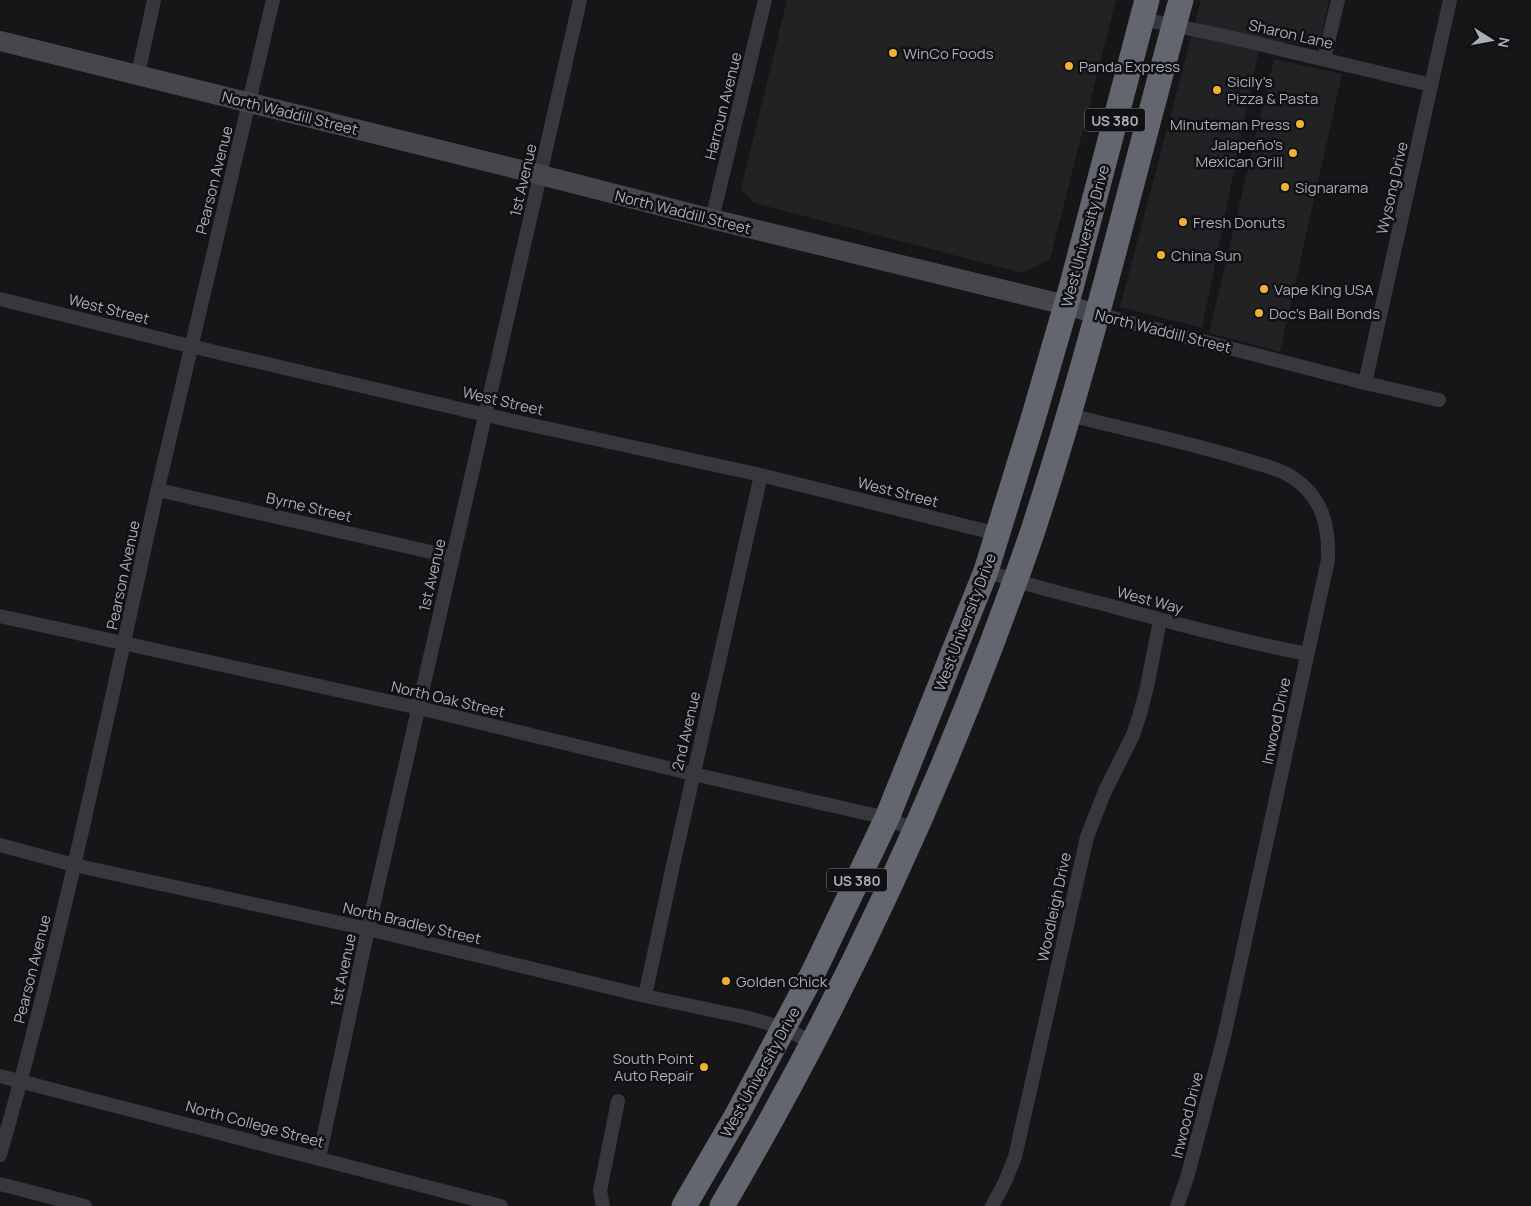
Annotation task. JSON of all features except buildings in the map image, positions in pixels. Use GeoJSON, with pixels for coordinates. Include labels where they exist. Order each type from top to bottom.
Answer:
{"type":"FeatureCollection","features":[{"type":"Feature","properties":{"kind":"highway","name":"US 380"},"geometry":{"type":"LineString","coordinates":[[722,1206],[754,1152],[813,1043],[880,909],[916,831],[968,707],[1015,582],[1069,415],[1182,0]]}},
{"type":"Feature","properties":{"kind":"highway","name":"West University Drive"},"geometry":{"type":"LineString","coordinates":[[684,1206],[737,1116],[813,973],[887,818],[986,571],[1066,305],[1144,9]]}},
{"type":"Feature","properties":{"kind":"street"},"geometry":{"type":"LineString","coordinates":[[138,74],[154,0]]}},
{"type":"Feature","properties":{"kind":"street","name":"Pearson Avenue"},"geometry":{"type":"LineString","coordinates":[[0,1155],[22,1081],[74,864],[190,346],[250,103],[273,0]]}},
{"type":"Feature","properties":{"kind":"street","name":"1st Avenue"},"geometry":{"type":"LineString","coordinates":[[319,1158],[368,929],[580,0]]}},
{"type":"Feature","properties":{"kind":"street","name":"Harroun Avenue"},"geometry":{"type":"LineString","coordinates":[[712,219],[765,0]]}},
{"type":"Feature","properties":{"kind":"street"},"geometry":{"type":"LineString","coordinates":[[1324,59],[1338,0]]}},
{"type":"Feature","properties":{"kind":"street","name":"Wysong Drive"},"geometry":{"type":"LineString","coordinates":[[1365,383],[1450,0]]}},
{"type":"Feature","properties":{"kind":"street","name":"Sharon Lane"},"geometry":{"type":"LineString","coordinates":[[1144,9],[1174,26],[1431,85]]}},
{"type":"Feature","properties":{"kind":"street","name":"North Waddill Street"},"geometry":{"type":"LineString","coordinates":[[0,41],[712,219],[1066,305],[1365,383],[1439,400]]}},
{"type":"Feature","properties":{"kind":"street","name":"West Street"},"geometry":{"type":"LineString","coordinates":[[0,299],[190,346],[761,475],[998,534]]}},
{"type":"Feature","properties":{"kind":"street","name":"Inwood Drive"},"geometry":{"type":"LineString","coordinates":[[1069,415],[1225,454],[1281,472],[1304,488],[1315,501],[1322,512],[1329,541],[1328,560],[1224,1037],[1187,1178],[1177,1206]]}},
{"type":"Feature","properties":{"kind":"street","name":"2nd Avenue"},"geometry":{"type":"LineString","coordinates":[[645,996],[761,475]]}},
{"type":"Feature","properties":{"kind":"street","name":"Byrne Street"},"geometry":{"type":"LineString","coordinates":[[158,490],[453,557]]}},
{"type":"Feature","properties":{"kind":"street","name":"West Way"},"geometry":{"type":"LineString","coordinates":[[986,571],[1015,582],[1160,620],[1260,645],[1308,654]]}},
{"type":"Feature","properties":{"kind":"street","name":"North Oak Street"},"geometry":{"type":"LineString","coordinates":[[0,616],[419,708],[693,774],[887,818],[916,831]]}},
{"type":"Feature","properties":{"kind":"street","name":"Woodleigh Drive"},"geometry":{"type":"LineString","coordinates":[[992,1206],[1005,1182],[1015,1157],[1087,837],[1105,791],[1133,735],[1148,687],[1160,620]]}},
{"type":"Feature","properties":{"kind":"street","name":"North Bradley Street"},"geometry":{"type":"LineString","coordinates":[[0,845],[74,864],[368,929],[645,996],[749,1018],[784,1028],[813,1043]]}},
{"type":"Feature","properties":{"kind":"street","name":"North College Street"},"geometry":{"type":"LineString","coordinates":[[0,1076],[500,1206]]}},
{"type":"Feature","properties":{"kind":"street"},"geometry":{"type":"LineString","coordinates":[[603,1206],[600,1191],[618,1101]]}},
{"type":"Feature","properties":{"kind":"street"},"geometry":{"type":"LineString","coordinates":[[0,1184],[85,1206]]}},
{"type":"Feature","properties":{"kind":"shaded area"},"geometry":{"type":"Polygon","coordinates":[[[787,0],[1116,0],[1050,259],[1023,273],[754,203],[741,189],[787,0]]]}},
{"type":"Feature","properties":{"kind":"shaded area"},"geometry":{"type":"Polygon","coordinates":[[[1201,0],[1329,0],[1319,47],[1261,39],[1202,328],[1120,307],[1201,0]]]}},
{"type":"Feature","properties":{"kind":"shaded area"},"geometry":{"type":"Polygon","coordinates":[[[1274,59],[1342,74],[1280,352],[1209,333],[1274,59]]]}},
{"type":"Feature","properties":{"kind":"place","name":"WinCo Foods"},"geometry":{"type":"Point","coordinates":[893,53]}},
{"type":"Feature","properties":{"kind":"place","name":"Panda Express"},"geometry":{"type":"Point","coordinates":[1069,66]}},
{"type":"Feature","properties":{"kind":"place","name":"Sicily's Pizza & Pasta"},"geometry":{"type":"Point","coordinates":[1217,90]}},
{"type":"Feature","properties":{"kind":"place","name":"Minuteman Press"},"geometry":{"type":"Point","coordinates":[1300,124]}},
{"type":"Feature","properties":{"kind":"place","name":"Jalapeño's Mexican Grill"},"geometry":{"type":"Point","coordinates":[1293,153]}},
{"type":"Feature","properties":{"kind":"place","name":"Signarama"},"geometry":{"type":"Point","coordinates":[1285,187]}},
{"type":"Feature","properties":{"kind":"place","name":"Fresh Donuts"},"geometry":{"type":"Point","coordinates":[1183,222]}},
{"type":"Feature","properties":{"kind":"place","name":"China Sun"},"geometry":{"type":"Point","coordinates":[1161,255]}},
{"type":"Feature","properties":{"kind":"place","name":"Vape King USA"},"geometry":{"type":"Point","coordinates":[1264,289]}},
{"type":"Feature","properties":{"kind":"place","name":"Doc's Bail Bonds"},"geometry":{"type":"Point","coordinates":[1259,313]}},
{"type":"Feature","properties":{"kind":"place","name":"Golden Chick"},"geometry":{"type":"Point","coordinates":[726,981]}},
{"type":"Feature","properties":{"kind":"place","name":"South Point Auto Repair"},"geometry":{"type":"Point","coordinates":[704,1067]}}]}
